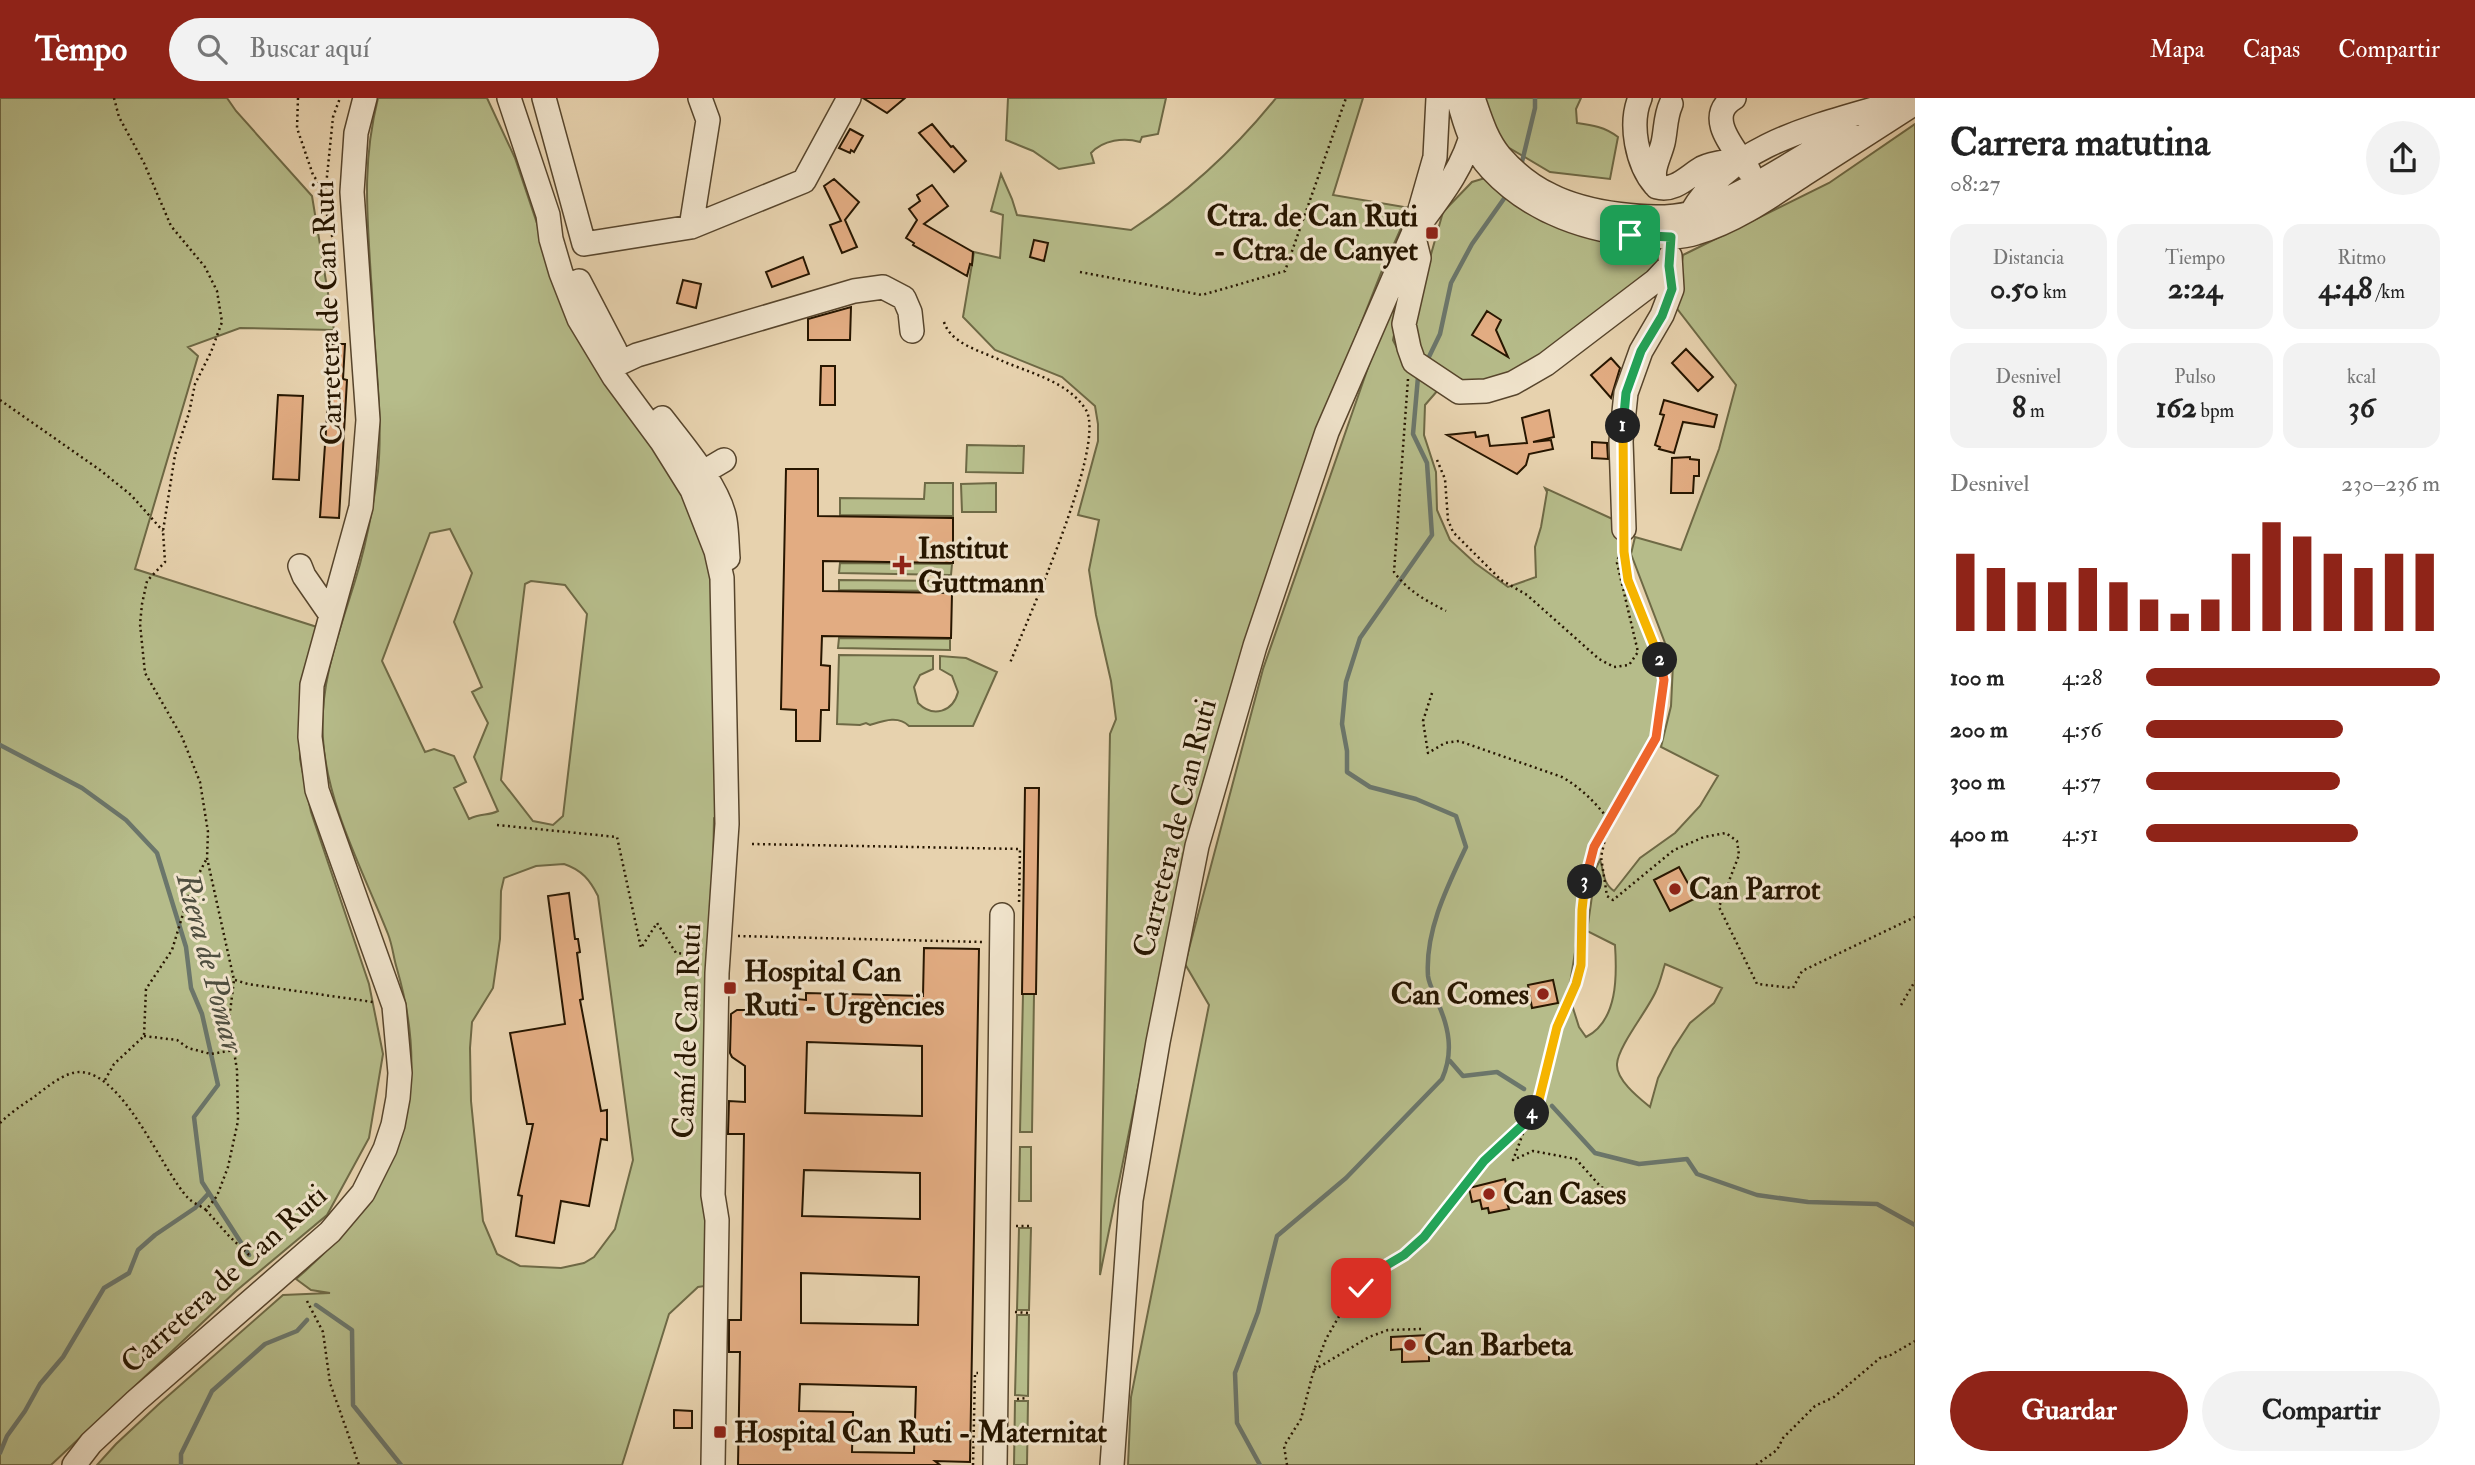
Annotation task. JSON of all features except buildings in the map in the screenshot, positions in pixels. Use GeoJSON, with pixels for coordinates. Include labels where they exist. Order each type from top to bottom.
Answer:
{"type":"FeatureCollection","features":[{"type":"Feature","properties":{"kind":"street","name":"Carretera de Can Ruti"},"geometry":{"type":"LineString","coordinates":[[74,1465],[91,1443],[118,1418],[330,1232],[363,1193],[385,1149],[398,1098],[399,1061],[394,1006],[317,789],[310,737],[312,685],[361,507],[368,420],[352,192],[356,133],[365,98]]}},
{"type":"Feature","properties":{"kind":"street","name":"Camí de Can Ruti"},"geometry":{"type":"LineString","coordinates":[[509,98],[548,215],[590,306],[622,362],[702,472],[725,517],[728,565],[724,598],[727,824],[712,895],[717,973],[713,1195],[718,1220],[713,1465]]}},
{"type":"Feature","properties":{"kind":"street"},"geometry":{"type":"LineString","coordinates":[[544,98],[584,244],[691,227],[804,181],[849,98]]}},
{"type":"Feature","properties":{"kind":"street"},"geometry":{"type":"LineString","coordinates":[[691,227],[708,120],[700,98]]}},
{"type":"Feature","properties":{"kind":"street"},"geometry":{"type":"LineString","coordinates":[[1432,166],[1438,98]]}},
{"type":"Feature","properties":{"kind":"street"},"geometry":{"type":"LineString","coordinates":[[1458,98],[1471,141]]}},
{"type":"Feature","properties":{"kind":"street"},"geometry":{"type":"LineString","coordinates":[[1465,98],[1474,126],[1471,141]]}},
{"type":"Feature","properties":{"kind":"street"},"geometry":{"type":"LineString","coordinates":[[1473,98],[1495,161],[1513,189],[1566,209],[1592,209],[1657,217],[1691,213],[1710,206],[1903,101]]}},
{"type":"Feature","properties":{"kind":"street"},"geometry":{"type":"LineString","coordinates":[[1640,98],[1635,117],[1640,155],[1646,174],[1657,187],[1665,189],[1679,184],[1704,167],[1742,159]]}},
{"type":"Feature","properties":{"kind":"street"},"geometry":{"type":"LineString","coordinates":[[1734,98],[1725,104],[1720,115],[1725,136],[1756,183]]}},
{"type":"Feature","properties":{"kind":"street"},"geometry":{"type":"LineString","coordinates":[[1550,204],[1590,228],[1630,235],[1671,237],[1696,233],[1726,221],[1773,195],[1837,153],[1903,101]]}},
{"type":"Feature","properties":{"kind":"street"},"geometry":{"type":"LineString","coordinates":[[1691,213],[1700,196],[1714,180],[1742,159],[1768,145],[1903,101]]}},
{"type":"Feature","properties":{"kind":"street"},"geometry":{"type":"LineString","coordinates":[[1657,187],[1654,167],[1663,142],[1671,104]]}},
{"type":"Feature","properties":{"kind":"street"},"geometry":{"type":"LineString","coordinates":[[1432,166],[1447,142],[1459,136],[1471,141],[1495,161]]}},
{"type":"Feature","properties":{"kind":"street","name":"Carretera de Can Ruti"},"geometry":{"type":"LineString","coordinates":[[1413,234],[1446,189],[1471,141]]}},
{"type":"Feature","properties":{"kind":"street"},"geometry":{"type":"LineString","coordinates":[[1756,183],[1773,182],[1837,153]]}},
{"type":"Feature","properties":{"kind":"street"},"geometry":{"type":"LineString","coordinates":[[1446,189],[1495,161]]}},
{"type":"Feature","properties":{"kind":"street","name":"Carretera de Can Ruti"},"geometry":{"type":"LineString","coordinates":[[1112,1465],[1131,1200],[1158,1042],[1197,846],[1255,646],[1327,432],[1413,234],[1432,166]]}},
{"type":"Feature","properties":{"kind":"street"},"geometry":{"type":"LineString","coordinates":[[1671,237],[1706,222],[1746,198],[1756,183]]}},
{"type":"Feature","properties":{"kind":"street","name":"Camí de Can Ruti"},"geometry":{"type":"LineString","coordinates":[[548,215],[551,239],[574,307],[614,377],[662,442],[692,490],[716,551],[724,598]]}},
{"type":"Feature","properties":{"kind":"street"},"geometry":{"type":"LineString","coordinates":[[1413,234],[1419,258],[1404,324],[1412,355],[1432,376],[1459,393],[1486,391],[1513,383],[1546,364],[1655,281],[1669,266]]}},
{"type":"Feature","properties":{"kind":"street"},"geometry":{"type":"LineString","coordinates":[[1624,530],[1621,441],[1626,393],[1641,351],[1662,316],[1672,289],[1669,266],[1671,237]]}},
{"type":"Feature","properties":{"kind":"street"},"geometry":{"type":"LineString","coordinates":[[622,362],[637,355],[828,299],[883,287],[904,298],[910,312],[912,331]]}},
{"type":"Feature","properties":{"kind":"street","name":"Camí de Can Ruti"},"geometry":{"type":"LineString","coordinates":[[574,307],[604,347],[622,362]]}},
{"type":"Feature","properties":{"kind":"street","name":"Camí de Can Ruti"},"geometry":{"type":"LineString","coordinates":[[640,414],[652,419],[692,469],[702,472]]}},
{"type":"Feature","properties":{"kind":"street"},"geometry":{"type":"LineString","coordinates":[[702,472],[724,460]]}},
{"type":"Feature","properties":{"kind":"street","name":"Camí de Can Ruti"},"geometry":{"type":"LineString","coordinates":[[702,472],[700,486],[712,519],[710,531]]}},
{"type":"Feature","properties":{"kind":"street"},"geometry":{"type":"LineString","coordinates":[[299,566],[331,615]]}},
{"type":"Feature","properties":{"kind":"street"},"geometry":{"type":"LineString","coordinates":[[995,1465],[1010,915]]}},
{"type":"Feature","properties":{"kind":"path"},"geometry":{"type":"LineString","coordinates":[[114,98],[120,117],[144,163],[171,226],[205,267],[217,291],[222,321],[211,352],[195,384],[189,413],[175,454],[163,531],[165,562],[147,581],[140,624],[145,673],[182,737],[200,782],[208,832],[207,858],[234,980],[229,1020],[237,1070],[238,1121],[228,1167],[217,1196],[206,1210]]}},
{"type":"Feature","properties":{"kind":"path"},"geometry":{"type":"LineString","coordinates":[[298,98],[297,128],[313,175],[326,191]]}},
{"type":"Feature","properties":{"kind":"path"},"geometry":{"type":"LineString","coordinates":[[1080,272],[1202,295],[1285,271],[1346,98]]}},
{"type":"Feature","properties":{"kind":"path"},"geometry":{"type":"LineString","coordinates":[[944,322],[963,344],[1065,387],[1087,412],[1090,434],[1077,494],[1010,663]]}},
{"type":"Feature","properties":{"kind":"path"},"geometry":{"type":"LineString","coordinates":[[1412,355],[1394,572],[1417,596],[1446,611]]}},
{"type":"Feature","properties":{"kind":"path"},"geometry":{"type":"LineString","coordinates":[[0,400],[100,470],[131,495],[163,531]]}},
{"type":"Feature","properties":{"kind":"path"},"geometry":{"type":"LineString","coordinates":[[1437,460],[1445,479],[1448,520],[1453,532],[1501,580],[1527,595],[1599,659],[1614,667],[1629,665],[1638,652],[1617,563],[1624,530]]}},
{"type":"Feature","properties":{"kind":"path"},"geometry":{"type":"LineString","coordinates":[[1620,1194],[1601,1187],[1576,1159],[1533,1151],[1513,1160],[1528,1120],[1538,1104],[1557,1027],[1576,984],[1581,965],[1585,883],[1594,847],[1656,738],[1664,680],[1661,664],[1628,580],[1624,530]]}},
{"type":"Feature","properties":{"kind":"path"},"geometry":{"type":"LineString","coordinates":[[1432,693],[1423,721],[1428,753],[1445,743],[1459,741],[1562,777],[1596,803],[1609,820],[1601,857],[1607,896],[1613,900],[1674,850],[1704,837],[1726,834],[1737,841],[1739,855],[1719,906],[1757,984],[1793,988],[1802,971],[1915,917]]}},
{"type":"Feature","properties":{"kind":"path"},"geometry":{"type":"LineString","coordinates":[[497,825],[617,837],[641,948],[657,923],[676,953],[709,956]]}},
{"type":"Feature","properties":{"kind":"path"},"geometry":{"type":"LineString","coordinates":[[752,844],[1020,849],[1010,915]]}},
{"type":"Feature","properties":{"kind":"path"},"geometry":{"type":"LineString","coordinates":[[105,1080],[114,1064],[144,1036],[146,989],[172,950],[190,891],[207,858]]}},
{"type":"Feature","properties":{"kind":"path"},"geometry":{"type":"LineString","coordinates":[[730,936],[983,941],[983,950]]}},
{"type":"Feature","properties":{"kind":"path"},"geometry":{"type":"LineString","coordinates":[[234,980],[394,1006]]}},
{"type":"Feature","properties":{"kind":"path"},"geometry":{"type":"LineString","coordinates":[[1901,1005],[1915,981]]}},
{"type":"Feature","properties":{"kind":"path"},"geometry":{"type":"LineString","coordinates":[[144,1036],[177,1040],[188,1048],[211,1054],[234,1050]]}},
{"type":"Feature","properties":{"kind":"path"},"geometry":{"type":"LineString","coordinates":[[0,1123],[51,1083],[77,1071],[105,1080],[143,1128],[189,1199],[206,1210],[249,1255]]}},
{"type":"Feature","properties":{"kind":"path"},"geometry":{"type":"LineString","coordinates":[[1287,1465],[1284,1446],[1301,1419],[1314,1370],[1331,1329],[1342,1311],[1382,1268],[1404,1255],[1424,1237],[1484,1161],[1528,1120]]}},
{"type":"Feature","properties":{"kind":"path"},"geometry":{"type":"LineString","coordinates":[[1018,1226],[1031,1226]]}},
{"type":"Feature","properties":{"kind":"path"},"geometry":{"type":"LineString","coordinates":[[307,1301],[323,1332],[330,1383],[359,1465]]}},
{"type":"Feature","properties":{"kind":"path"},"geometry":{"type":"LineString","coordinates":[[1017,1312],[1029,1312]]}},
{"type":"Feature","properties":{"kind":"path"},"geometry":{"type":"LineString","coordinates":[[1314,1370],[1369,1337],[1388,1329],[1421,1329]]}},
{"type":"Feature","properties":{"kind":"path"},"geometry":{"type":"LineString","coordinates":[[1756,1465],[1777,1450],[1783,1437],[1815,1406],[1834,1396],[1880,1358],[1889,1356],[1915,1341]]}},
{"type":"Feature","properties":{"kind":"path"},"geometry":{"type":"LineString","coordinates":[[973,1465],[975,1373],[979,1373],[979,1366]]}},
{"type":"Feature","properties":{"kind":"path"},"geometry":{"type":"LineString","coordinates":[[1010,1399],[1028,1398]]}},
{"type":"Feature","properties":{"kind":"green space"},"geometry":{"type":"Polygon","coordinates":[[[0,98],[227,98],[312,196],[334,330],[240,328],[188,347],[198,356],[135,569],[317,627],[300,702],[300,759],[311,812],[369,984],[383,1054],[369,1138],[327,1215],[236,1291],[51,1465],[0,1465],[0,98]]]}},
{"type":"Feature","properties":{"kind":"green space"},"geometry":{"type":"Polygon","coordinates":[[[378,98],[487,98],[515,158],[545,247],[660,447],[713,565],[716,817],[705,1286],[698,1287],[669,1314],[622,1465],[97,1465],[160,1403],[283,1295],[330,1293],[311,1290],[296,1279],[331,1246],[360,1212],[383,1177],[399,1140],[409,1102],[412,1060],[408,1016],[392,947],[339,814],[331,789],[323,739],[327,679],[363,554],[378,471],[379,409],[367,209],[373,122],[378,98]],[[450,529],[430,533],[382,661],[425,752],[434,749],[454,756],[466,782],[454,788],[469,819],[498,811],[474,757],[488,723],[472,692],[482,687],[454,622],[472,573],[450,529]],[[531,581],[525,584],[501,780],[533,821],[553,825],[563,816],[587,614],[565,585],[531,581]],[[536,866],[504,878],[493,988],[472,1022],[471,1101],[483,1221],[497,1254],[520,1266],[561,1268],[584,1263],[594,1257],[615,1229],[633,1160],[598,896],[585,876],[570,866],[536,866]]]}},
{"type":"Feature","properties":{"kind":"green space"},"geometry":{"type":"Polygon","coordinates":[[[1008,98],[1166,98],[1158,134],[1142,137],[1140,142],[1108,142],[1091,153],[1094,163],[1059,169],[1033,151],[1006,140],[1008,98]]]}},
{"type":"Feature","properties":{"kind":"green space"},"geometry":{"type":"Polygon","coordinates":[[[1276,98],[1363,98],[1333,195],[1410,208],[1381,273],[1303,471],[1204,780],[1169,935],[1100,1275],[1110,734],[1116,719],[1089,570],[1099,520],[1078,515],[1098,441],[1098,424],[1095,406],[1062,377],[995,350],[963,317],[974,252],[1000,258],[1003,215],[991,211],[1001,174],[1017,215],[1131,230],[1209,170],[1276,98]]]}},
{"type":"Feature","properties":{"kind":"green space"},"geometry":{"type":"Polygon","coordinates":[[[1483,98],[1581,98],[1576,109],[1577,123],[1603,129],[1618,137],[1610,179],[1550,172],[1501,143],[1483,98]]]}},
{"type":"Feature","properties":{"kind":"green space"},"geometry":{"type":"Polygon","coordinates":[[[1915,124],[1915,1465],[1128,1465],[1131,1397],[1209,1005],[1185,964],[1263,669],[1379,336],[1407,270],[1393,340],[1400,354],[1438,390],[1425,405],[1424,435],[1436,472],[1437,510],[1450,540],[1475,563],[1508,587],[1536,577],[1535,547],[1547,492],[1545,488],[1619,522],[1619,540],[1628,587],[1660,669],[1652,735],[1590,851],[1580,897],[1581,914],[1570,984],[1554,1022],[1536,1092],[1543,1103],[1562,1029],[1572,1005],[1579,1027],[1586,1037],[1597,1030],[1610,1009],[1615,983],[1615,945],[1587,931],[1596,868],[1600,860],[1605,880],[1614,891],[1640,858],[1675,833],[1700,806],[1718,776],[1661,747],[1671,706],[1673,664],[1631,554],[1635,537],[1681,550],[1719,449],[1736,385],[1675,306],[1683,255],[1829,183],[1915,124]],[[1665,964],[1656,991],[1622,1048],[1617,1064],[1624,1082],[1650,1107],[1658,1078],[1673,1049],[1690,1023],[1714,1003],[1722,988],[1665,964]]]}},
{"type":"Feature","properties":{"kind":"green space"},"geometry":{"type":"Polygon","coordinates":[[[1485,178],[1660,249],[1661,252],[1657,265],[1646,278],[1578,330],[1507,377],[1482,383],[1452,378],[1414,358],[1409,332],[1443,212],[1472,182],[1485,178]]]}},
{"type":"Feature","properties":{"kind":"green space"},"geometry":{"type":"Polygon","coordinates":[[[967,445],[1024,446],[1023,473],[966,472],[967,445]]]}},
{"type":"Feature","properties":{"kind":"green space"},"geometry":{"type":"Polygon","coordinates":[[[925,483],[953,483],[953,516],[840,515],[840,498],[924,499],[925,483]]]}},
{"type":"Feature","properties":{"kind":"green space"},"geometry":{"type":"Polygon","coordinates":[[[996,483],[996,512],[962,512],[961,484],[996,483]]]}},
{"type":"Feature","properties":{"kind":"green space"},"geometry":{"type":"Polygon","coordinates":[[[840,563],[952,564],[951,575],[839,573],[840,563]]]}},
{"type":"Feature","properties":{"kind":"green space"},"geometry":{"type":"Polygon","coordinates":[[[839,580],[951,581],[951,591],[839,590],[839,580]]]}},
{"type":"Feature","properties":{"kind":"green space"},"geometry":{"type":"Polygon","coordinates":[[[839,638],[950,639],[950,650],[838,648],[839,638]]]}},
{"type":"Feature","properties":{"kind":"green space"},"geometry":{"type":"Polygon","coordinates":[[[839,655],[933,656],[933,669],[920,675],[914,687],[918,703],[924,708],[936,711],[942,711],[952,704],[958,692],[952,676],[940,669],[940,656],[966,658],[997,672],[973,726],[909,726],[895,720],[870,725],[837,724],[839,655]]]}},
{"type":"Feature","properties":{"kind":"green space"},"geometry":{"type":"Polygon","coordinates":[[[1023,994],[1034,994],[1032,1132],[1020,1132],[1023,994]]]}},
{"type":"Feature","properties":{"kind":"green space"},"geometry":{"type":"Polygon","coordinates":[[[1020,1147],[1031,1147],[1031,1201],[1019,1201],[1020,1147]]]}},
{"type":"Feature","properties":{"kind":"green space"},"geometry":{"type":"Polygon","coordinates":[[[1019,1228],[1031,1228],[1029,1310],[1017,1310],[1019,1228]]]}},
{"type":"Feature","properties":{"kind":"green space"},"geometry":{"type":"Polygon","coordinates":[[[1017,1315],[1029,1315],[1028,1396],[1015,1395],[1017,1315]]]}},
{"type":"Feature","properties":{"kind":"green space"},"geometry":{"type":"Polygon","coordinates":[[[1015,1401],[1028,1401],[1027,1465],[1014,1465],[1015,1401]]]}},
{"type":"Feature","properties":{"kind":"waterway"},"geometry":{"type":"LineString","coordinates":[[1521,166],[1535,98]]}},
{"type":"Feature","properties":{"kind":"waterway"},"geometry":{"type":"LineString","coordinates":[[1426,363],[1440,334],[1451,283],[1472,244],[1508,193]]}},
{"type":"Feature","properties":{"kind":"waterway"},"geometry":{"type":"LineString","coordinates":[[1260,1465],[1237,1423],[1235,1373],[1258,1312],[1277,1236],[1346,1178],[1442,1079],[1448,1059],[1447,1030],[1429,979],[1428,959],[1439,910],[1466,847],[1456,816],[1416,799],[1370,787],[1347,772],[1347,751],[1342,724],[1346,682],[1360,638],[1432,535],[1427,463],[1413,434],[1420,373]]}},
{"type":"Feature","properties":{"kind":"waterway","name":"Riera de Pomar"},"geometry":{"type":"LineString","coordinates":[[0,745],[82,788],[126,820],[157,853],[186,947],[191,988],[202,1014],[218,1085],[194,1117],[202,1182],[249,1255]]}},
{"type":"Feature","properties":{"kind":"waterway"},"geometry":{"type":"LineString","coordinates":[[1450,1061],[1463,1076],[1497,1072],[1524,1089]]}},
{"type":"Feature","properties":{"kind":"waterway"},"geometry":{"type":"LineString","coordinates":[[1552,1106],[1595,1153],[1639,1164],[1687,1159],[1697,1174],[1757,1195],[1808,1202],[1877,1204],[1915,1225]]}},
{"type":"Feature","properties":{"kind":"waterway"},"geometry":{"type":"LineString","coordinates":[[0,1453],[7,1436],[40,1384],[63,1357],[104,1288],[129,1273],[138,1250],[195,1208],[209,1193]]}},
{"type":"Feature","properties":{"kind":"waterway"},"geometry":{"type":"LineString","coordinates":[[316,1305],[352,1330],[353,1405],[401,1465]]}},
{"type":"Feature","properties":{"kind":"waterway"},"geometry":{"type":"LineString","coordinates":[[181,1465],[181,1454],[212,1391],[265,1344],[297,1331],[307,1320]]}},
{"type":"Feature","properties":{"kind":"place","name":"Ctra. de Can Ruti - Ctra. de Canyet"},"geometry":{"type":"Point","coordinates":[1432,233]}},
{"type":"Feature","properties":{"kind":"place","name":"Institut Guttmann"},"geometry":{"type":"Point","coordinates":[902,565]}},
{"type":"Feature","properties":{"kind":"place","name":"Can Parrot"},"geometry":{"type":"Point","coordinates":[1675,889]}},
{"type":"Feature","properties":{"kind":"place","name":"Hospital Can Ruti - Urgències"},"geometry":{"type":"Point","coordinates":[730,988]}},
{"type":"Feature","properties":{"kind":"place","name":"Can Comes"},"geometry":{"type":"Point","coordinates":[1543,994]}},
{"type":"Feature","properties":{"kind":"place","name":"Can Cases"},"geometry":{"type":"Point","coordinates":[1489,1194]}},
{"type":"Feature","properties":{"kind":"place","name":"Can Barbeta"},"geometry":{"type":"Point","coordinates":[1410,1345]}},
{"type":"Feature","properties":{"kind":"place","name":"Hospital Can Ruti - Maternitat"},"geometry":{"type":"Point","coordinates":[720,1432]}},
{"type":"Feature","properties":{"kind":"route"},"geometry":{"type":"LineString","coordinates":[[1361,1288],[1382,1268],[1404,1255],[1424,1237],[1484,1161],[1528,1120],[1538,1104],[1557,1027],[1576,984],[1581,965],[1582,910],[1585,883],[1594,847],[1656,738],[1664,680],[1661,664],[1628,580],[1624,552],[1621,441],[1626,393],[1641,351],[1662,316],[1672,289],[1669,266],[1671,237],[1630,235]]}}]}
